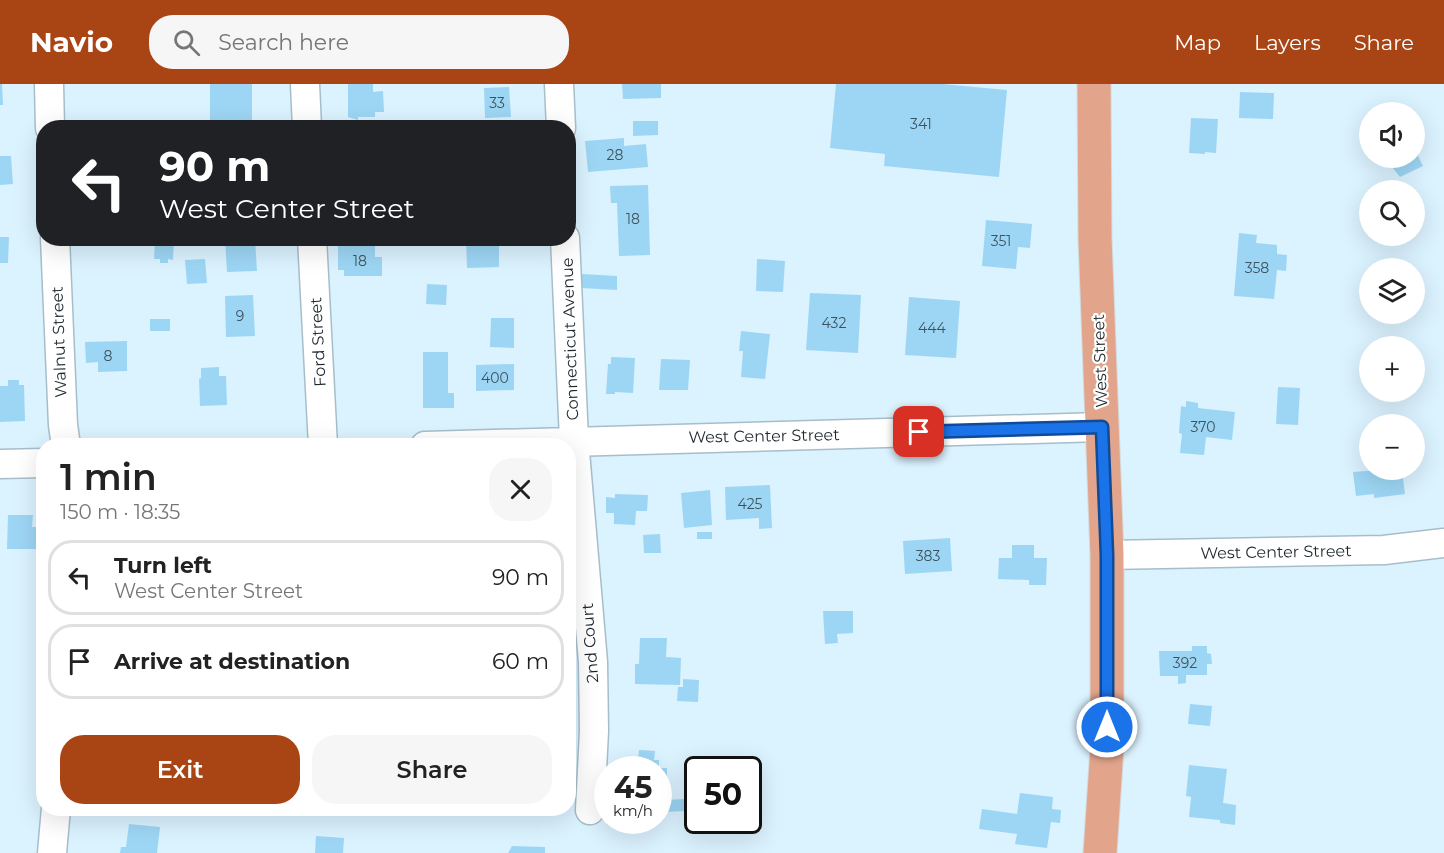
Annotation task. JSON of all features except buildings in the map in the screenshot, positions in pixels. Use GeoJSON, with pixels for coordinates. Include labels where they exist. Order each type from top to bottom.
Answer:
{"type":"FeatureCollection","features":[{"type":"Feature","properties":{"kind":"main road","name":"West Street"},"geometry":{"type":"LineString","coordinates":[[1094,84],[1095,239],[1107,555],[1107,748],[1100,853]]}},
{"type":"Feature","properties":{"kind":"street"},"geometry":{"type":"LineString","coordinates":[[49,84],[51,120]]}},
{"type":"Feature","properties":{"kind":"street"},"geometry":{"type":"LineString","coordinates":[[305,84],[307,120]]}},
{"type":"Feature","properties":{"kind":"street"},"geometry":{"type":"LineString","coordinates":[[559,84],[561,120]]}},
{"type":"Feature","properties":{"kind":"street","name":"Walnut Street"},"geometry":{"type":"LineString","coordinates":[[55,246],[65,438]]}},
{"type":"Feature","properties":{"kind":"street","name":"Ford Street"},"geometry":{"type":"LineString","coordinates":[[312,246],[323,438]]}},
{"type":"Feature","properties":{"kind":"street","name":"Connecticut Avenue"},"geometry":{"type":"LineString","coordinates":[[565,246],[574,438]]}},
{"type":"Feature","properties":{"kind":"street","name":"West Center Street"},"geometry":{"type":"LineString","coordinates":[[576,440],[1102,427]]}},
{"type":"Feature","properties":{"kind":"street"},"geometry":{"type":"LineString","coordinates":[[0,464],[36,463]]}},
{"type":"Feature","properties":{"kind":"street","name":"2nd Court"},"geometry":{"type":"LineString","coordinates":[[576,463],[593,662],[594,731],[590,810]]}},
{"type":"Feature","properties":{"kind":"street","name":"West Center Street"},"geometry":{"type":"LineString","coordinates":[[1107,555],[1384,550],[1444,543]]}},
{"type":"Feature","properties":{"kind":"street"},"geometry":{"type":"LineString","coordinates":[[52,853],[55,816]]}},
{"type":"Feature","properties":{"kind":"route"},"geometry":{"type":"LineString","coordinates":[[919,432],[1102,427],[1107,555],[1107,727]]}}]}
